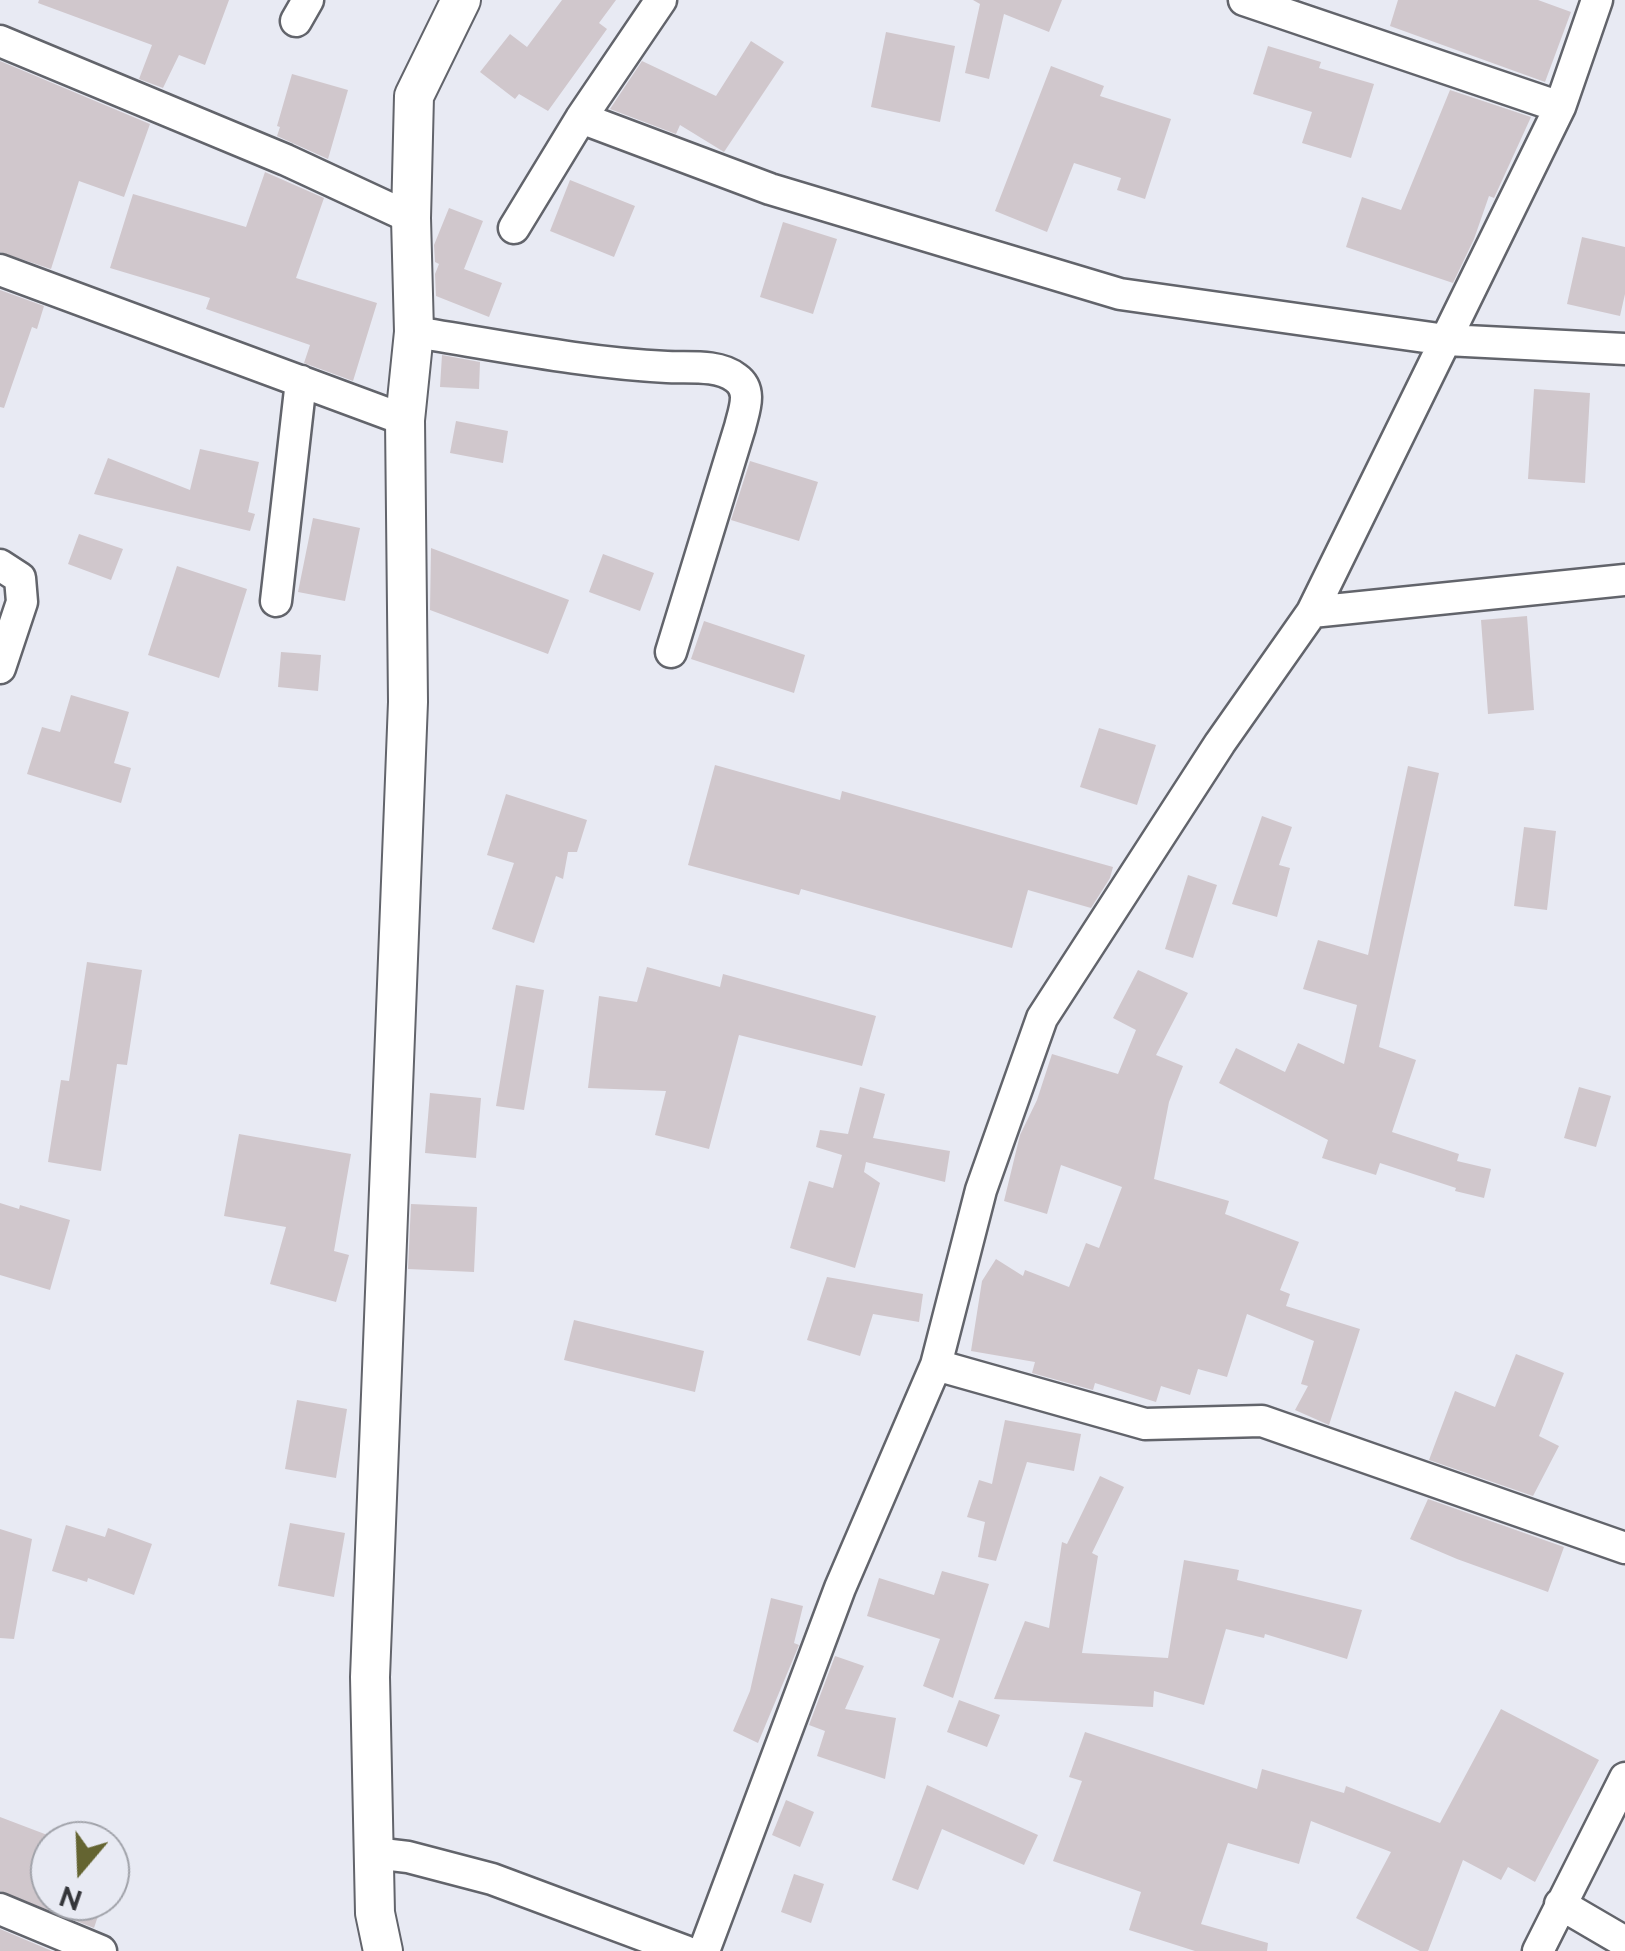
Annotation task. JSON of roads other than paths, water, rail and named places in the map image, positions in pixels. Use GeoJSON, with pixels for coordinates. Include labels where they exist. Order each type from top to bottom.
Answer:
{"type":"FeatureCollection","features":[{"type":"Feature","properties":{"kind":"street"},"geometry":{"type":"LineString","coordinates":[[383,1951],[375,1913],[370,1677],[408,702],[406,420],[414,332],[414,96],[461,0]]}},
{"type":"Feature","properties":{"kind":"street"},"geometry":{"type":"LineString","coordinates":[[514,228],[580,118],[661,0]]}},
{"type":"Feature","properties":{"kind":"street"},"geometry":{"type":"LineString","coordinates":[[1244,0],[1560,108]]}},
{"type":"Feature","properties":{"kind":"street"},"geometry":{"type":"LineString","coordinates":[[704,1951],[840,1588],[936,1365],[981,1190],[1042,1018],[1220,743],[1312,612],[1560,108],[1598,0]]}},
{"type":"Feature","properties":{"kind":"street"},"geometry":{"type":"LineString","coordinates":[[0,42],[286,160],[411,218]]}},
{"type":"Feature","properties":{"kind":"street"},"geometry":{"type":"LineString","coordinates":[[580,118],[770,190],[1120,294],[1446,340],[1625,350]]}},
{"type":"Feature","properties":{"kind":"street"},"geometry":{"type":"LineString","coordinates":[[0,270],[406,420]]}},
{"type":"Feature","properties":{"kind":"street"},"geometry":{"type":"LineString","coordinates":[[414,332],[635,366],[713,369],[740,382],[747,394],[740,427],[671,652]]}},
{"type":"Feature","properties":{"kind":"street"},"geometry":{"type":"LineString","coordinates":[[276,601],[300,381]]}},
{"type":"Feature","properties":{"kind":"street"},"geometry":{"type":"LineString","coordinates":[[0,565],[20,578],[23,593],[0,668]]}},
{"type":"Feature","properties":{"kind":"street"},"geometry":{"type":"LineString","coordinates":[[1312,612],[1625,580]]}},
{"type":"Feature","properties":{"kind":"street"},"geometry":{"type":"LineString","coordinates":[[936,1365],[1145,1424],[1262,1421],[1625,1548]]}},
{"type":"Feature","properties":{"kind":"street"},"geometry":{"type":"LineString","coordinates":[[1538,1951],[1625,1778]]}},
{"type":"Feature","properties":{"kind":"street"},"geometry":{"type":"LineString","coordinates":[[374,1853],[408,1857],[492,1879],[685,1951]]}},
{"type":"Feature","properties":{"kind":"street"},"geometry":{"type":"LineString","coordinates":[[1560,1904],[1625,1942]]}},
{"type":"Feature","properties":{"kind":"street"},"geometry":{"type":"LineString","coordinates":[[0,1909],[101,1951]]}}]}
